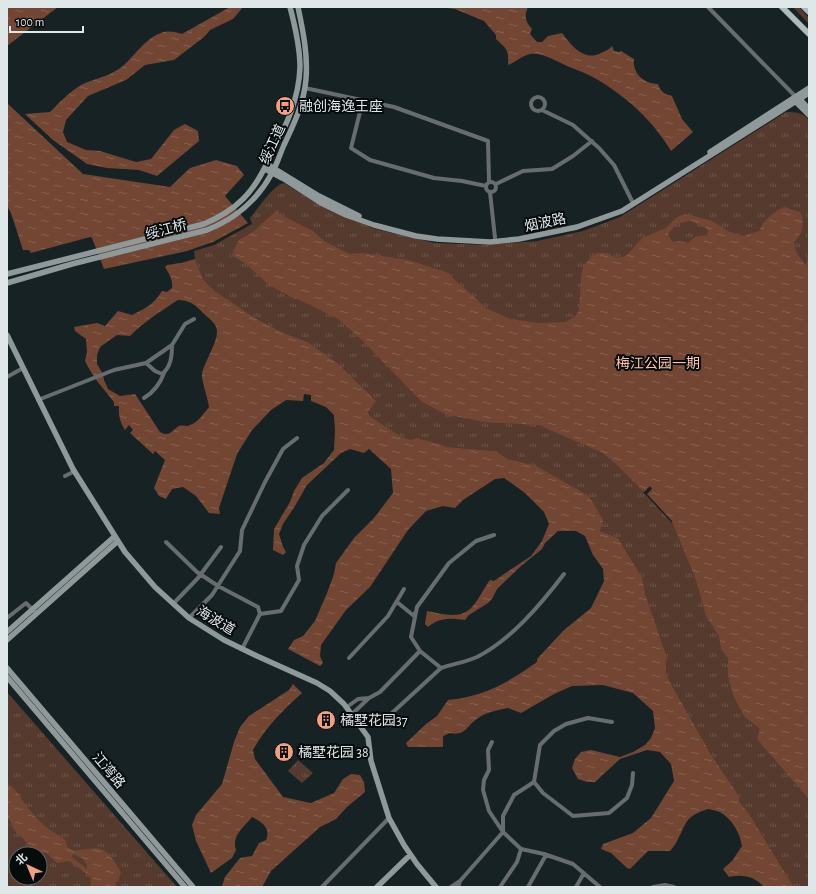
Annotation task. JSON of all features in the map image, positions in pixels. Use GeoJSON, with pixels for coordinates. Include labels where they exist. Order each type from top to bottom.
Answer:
{"type":"FeatureCollection","features":[{"type":"Feature","properties":{"kind":"main road","name":"绥江道"},"geometry":{"type":"LineString","coordinates":[[237,205],[252,188],[266,166],[289,118],[294,104],[300,66],[290,7]]}},
{"type":"Feature","properties":{"kind":"main road","name":"绥江道"},"geometry":{"type":"LineString","coordinates":[[241,210],[259,192],[273,170],[296,119],[305,88],[306,47],[298,7]]}},
{"type":"Feature","properties":{"kind":"main road"},"geometry":{"type":"LineString","coordinates":[[782,7],[809,34]]}},
{"type":"Feature","properties":{"kind":"main road"},"geometry":{"type":"LineString","coordinates":[[804,7],[809,12]]}},
{"type":"Feature","properties":{"kind":"main road","name":"烟波路"},"geometry":{"type":"LineString","coordinates":[[273,170],[321,203],[346,215],[374,225],[416,236],[438,239],[490,242],[519,240],[577,227],[622,211],[796,98],[809,88]]}},
{"type":"Feature","properties":{"kind":"main road","name":"烟波路"},"geometry":{"type":"LineString","coordinates":[[266,166],[348,211],[387,225],[428,235],[495,238],[536,234],[582,223],[605,215],[632,201],[796,98],[809,93]]}},
{"type":"Feature","properties":{"kind":"main road"},"geometry":{"type":"LineString","coordinates":[[796,98],[809,109]]}},
{"type":"Feature","properties":{"kind":"main road"},"geometry":{"type":"LineString","coordinates":[[796,98],[809,116]]}},
{"type":"Feature","properties":{"kind":"main road","name":"绥江桥"},"geometry":{"type":"LineString","coordinates":[[7,274],[204,224],[219,217],[237,205]]}},
{"type":"Feature","properties":{"kind":"main road","name":"绥江桥"},"geometry":{"type":"LineString","coordinates":[[7,283],[207,230],[225,222],[241,210]]}},
{"type":"Feature","properties":{"kind":"main road","name":"海波道"},"geometry":{"type":"LineString","coordinates":[[7,336],[75,471],[125,552],[155,587],[189,618],[242,649],[317,683],[330,691],[347,707],[368,737],[371,762],[389,818],[410,855],[436,887]]}},
{"type":"Feature","properties":{"kind":"main road"},"geometry":{"type":"LineString","coordinates":[[7,640],[35,611],[117,538]]}},
{"type":"Feature","properties":{"kind":"main road"},"geometry":{"type":"LineString","coordinates":[[7,632],[35,611]]}},
{"type":"Feature","properties":{"kind":"main road","name":"江湾路"},"geometry":{"type":"LineString","coordinates":[[7,668],[193,887]]}},
{"type":"Feature","properties":{"kind":"main road","name":"江湾路"},"geometry":{"type":"LineString","coordinates":[[7,677],[185,887]]}},
{"type":"Feature","properties":{"kind":"main road"},"geometry":{"type":"LineString","coordinates":[[377,887],[410,855]]}},
{"type":"Feature","properties":{"kind":"street"},"geometry":{"type":"LineString","coordinates":[[708,7],[796,98]]}},
{"type":"Feature","properties":{"kind":"street"},"geometry":{"type":"LineString","coordinates":[[305,88],[394,107],[488,142],[488,184],[486,189],[490,192],[495,238]]}},
{"type":"Feature","properties":{"kind":"street"},"geometry":{"type":"LineString","coordinates":[[363,100],[351,148],[370,160],[434,178],[488,184],[493,182],[496,184],[523,171],[552,168],[573,156],[592,141]]}},
{"type":"Feature","properties":{"kind":"street"},"geometry":{"type":"LineString","coordinates":[[542,110],[573,125],[599,148],[614,165],[632,201]]}},
{"type":"Feature","properties":{"kind":"street"},"geometry":{"type":"LineString","coordinates":[[490,192],[494,192],[496,190],[496,184]]}},
{"type":"Feature","properties":{"kind":"street"},"geometry":{"type":"LineString","coordinates":[[38,400],[108,373],[146,363],[172,345],[185,324],[194,319]]}},
{"type":"Feature","properties":{"kind":"street"},"geometry":{"type":"LineString","coordinates":[[144,398],[149,395],[160,382],[164,372],[167,370],[171,359],[172,345]]}},
{"type":"Feature","properties":{"kind":"street"},"geometry":{"type":"LineString","coordinates":[[146,363],[155,371],[162,374],[164,372]]}},
{"type":"Feature","properties":{"kind":"street"},"geometry":{"type":"LineString","coordinates":[[7,377],[23,368]]}},
{"type":"Feature","properties":{"kind":"street"},"geometry":{"type":"LineString","coordinates":[[189,618],[212,594],[240,551],[242,530],[265,482],[282,449],[297,438]]}},
{"type":"Feature","properties":{"kind":"street"},"geometry":{"type":"LineString","coordinates":[[65,476],[75,471]]}},
{"type":"Feature","properties":{"kind":"street"},"geometry":{"type":"LineString","coordinates":[[260,614],[281,611],[298,580],[298,566],[304,545],[322,516],[348,490]]}},
{"type":"Feature","properties":{"kind":"street"},"geometry":{"type":"LineString","coordinates":[[397,602],[414,616],[417,607],[449,563],[476,541],[494,535]]}},
{"type":"Feature","properties":{"kind":"street"},"geometry":{"type":"LineString","coordinates":[[166,542],[201,574],[218,586],[258,607],[260,614],[242,649]]}},
{"type":"Feature","properties":{"kind":"street"},"geometry":{"type":"LineString","coordinates":[[173,604],[201,574],[221,547]]}},
{"type":"Feature","properties":{"kind":"street"},"geometry":{"type":"LineString","coordinates":[[380,724],[441,668],[476,657],[501,641],[521,624],[548,596],[564,574]]}},
{"type":"Feature","properties":{"kind":"street"},"geometry":{"type":"LineString","coordinates":[[349,658],[388,616],[404,589]]}},
{"type":"Feature","properties":{"kind":"street"},"geometry":{"type":"LineString","coordinates":[[7,618],[26,603],[35,611]]}},
{"type":"Feature","properties":{"kind":"street"},"geometry":{"type":"LineString","coordinates":[[417,607],[411,637],[420,651],[441,668]]}},
{"type":"Feature","properties":{"kind":"street"},"geometry":{"type":"LineString","coordinates":[[352,714],[369,698],[380,692],[420,651]]}},
{"type":"Feature","properties":{"kind":"street"},"geometry":{"type":"LineString","coordinates":[[347,707],[358,699],[369,698]]}},
{"type":"Feature","properties":{"kind":"street"},"geometry":{"type":"LineString","coordinates":[[451,887],[460,881],[503,832],[503,816],[514,795],[534,782],[540,745],[554,731],[566,724],[588,718],[612,722]]}},
{"type":"Feature","properties":{"kind":"street"},"geometry":{"type":"LineString","coordinates":[[492,742],[488,750],[489,770],[484,780],[483,790],[489,811],[503,832],[521,849],[573,864],[600,887]]}},
{"type":"Feature","properties":{"kind":"street"},"geometry":{"type":"LineString","coordinates":[[534,782],[543,793],[573,816],[609,813],[627,798],[632,785],[633,773]]}},
{"type":"Feature","properties":{"kind":"street"},"geometry":{"type":"LineString","coordinates":[[322,887],[389,818]]}},
{"type":"Feature","properties":{"kind":"street"},"geometry":{"type":"LineString","coordinates":[[500,887],[517,862],[521,849]]}},
{"type":"Feature","properties":{"kind":"street"},"geometry":{"type":"LineString","coordinates":[[528,887],[546,855]]}},
{"type":"Feature","properties":{"kind":"street"},"geometry":{"type":"LineString","coordinates":[[576,887],[584,873]]}},
{"type":"Feature","properties":{"kind":"street"},"geometry":{"type":"LineString","coordinates":[[458,887],[460,881]]}},
{"type":"Feature","properties":{"kind":"street"},"geometry":{"type":"LineString","coordinates":[[653,887],[665,884],[674,887]]}},
{"type":"Feature","properties":{"kind":"green space"},"geometry":{"type":"Polygon","coordinates":[[[793,7],[799,7],[809,18],[809,24],[793,7]]]}},
{"type":"Feature","properties":{"kind":"green space","name":"梅江公园一期"},"geometry":{"type":"Polygon","coordinates":[[[786,112],[799,113],[804,115],[809,120],[809,887],[794,887],[750,815],[739,801],[739,796],[711,754],[670,682],[666,673],[667,657],[646,596],[642,577],[618,538],[600,531],[517,462],[508,459],[496,451],[448,447],[411,440],[402,437],[370,416],[306,341],[286,334],[257,319],[215,291],[203,279],[195,259],[194,251],[214,245],[252,224],[250,218],[275,188],[284,183],[323,207],[375,229],[435,243],[485,245],[537,241],[583,231],[620,217],[786,112]]]}},
{"type":"Feature","properties":{"kind":"green space"},"geometry":{"type":"Polygon","coordinates":[[[7,692],[177,887],[7,887],[7,692]]]}},
{"type":"Feature","properties":{"kind":"green space"},"geometry":{"type":"Polygon","coordinates":[[[298,760],[313,773],[302,783],[288,771],[298,760]]]}},
{"type":"Feature","properties":{"kind":"water"},"geometry":{"type":"Polygon","coordinates":[[[7,7],[58,7],[7,46],[7,7]]]}},
{"type":"Feature","properties":{"kind":"water"},"geometry":{"type":"Polygon","coordinates":[[[230,7],[243,7],[233,19],[210,30],[204,37],[174,60],[145,65],[126,80],[88,96],[66,120],[63,132],[67,142],[86,150],[100,151],[136,162],[151,159],[174,130],[185,124],[198,131],[199,141],[157,176],[139,170],[107,168],[87,164],[53,140],[25,114],[50,112],[75,89],[85,83],[119,69],[156,35],[169,31],[182,34],[230,7]]]}},
{"type":"Feature","properties":{"kind":"water"},"geometry":{"type":"Polygon","coordinates":[[[439,7],[528,7],[526,18],[532,29],[530,34],[537,42],[542,42],[548,36],[562,33],[578,51],[584,54],[595,55],[612,46],[614,51],[621,51],[634,59],[635,69],[640,77],[653,84],[658,84],[663,92],[672,96],[682,119],[693,132],[671,151],[648,120],[639,111],[619,94],[598,80],[554,59],[539,54],[527,55],[508,65],[508,53],[484,21],[455,9],[439,7]]]}},
{"type":"Feature","properties":{"kind":"water"},"geometry":{"type":"Polygon","coordinates":[[[7,103],[83,174],[170,187],[190,168],[216,160],[237,166],[244,175],[225,196],[248,223],[213,242],[187,251],[104,269],[92,238],[90,237],[31,253],[29,250],[23,250],[11,213],[7,206],[7,103]]]}},
{"type":"Feature","properties":{"kind":"water","name":"梅江公园一期"},"geometry":{"type":"Polygon","coordinates":[[[784,207],[800,212],[802,216],[802,228],[794,242],[795,249],[806,265],[809,253],[809,799],[757,739],[760,729],[744,716],[734,697],[728,677],[728,658],[721,649],[719,636],[706,616],[696,580],[672,521],[647,494],[650,487],[644,492],[615,463],[601,452],[539,425],[484,422],[445,414],[422,402],[362,340],[338,319],[291,297],[268,284],[246,264],[235,257],[233,251],[239,240],[253,232],[277,210],[279,211],[279,214],[313,231],[324,241],[349,254],[363,253],[408,260],[446,272],[486,308],[510,319],[539,323],[566,322],[576,315],[579,310],[583,267],[590,258],[597,253],[607,253],[616,258],[626,256],[642,238],[666,228],[677,217],[686,214],[712,221],[728,231],[742,236],[759,231],[772,214],[784,207]],[[687,221],[675,226],[668,235],[673,242],[679,241],[688,243],[695,237],[707,235],[708,231],[706,228],[691,221],[687,221]]]}},
{"type":"Feature","properties":{"kind":"water"},"geometry":{"type":"Polygon","coordinates":[[[195,259],[203,279],[215,291],[257,319],[286,334],[306,341],[337,363],[376,401],[368,412],[370,416],[402,437],[411,440],[417,438],[448,447],[496,451],[508,459],[536,466],[589,496],[603,520],[600,531],[618,538],[642,577],[646,596],[667,657],[666,673],[670,682],[711,754],[739,796],[739,801],[750,815],[794,887],[764,887],[752,878],[744,876],[729,877],[723,869],[732,861],[742,846],[740,837],[736,828],[727,817],[720,812],[708,809],[695,814],[688,820],[676,844],[670,851],[648,851],[630,869],[611,853],[601,849],[603,844],[633,833],[651,818],[674,781],[671,764],[660,752],[647,750],[620,759],[595,782],[587,782],[578,779],[572,768],[575,759],[581,752],[591,750],[620,757],[645,745],[651,738],[655,728],[653,711],[633,693],[603,685],[572,686],[554,694],[521,713],[508,708],[485,714],[474,721],[463,732],[455,734],[450,733],[443,736],[443,747],[408,747],[406,743],[437,716],[448,700],[473,696],[484,692],[506,682],[537,662],[537,659],[563,631],[591,608],[604,581],[603,569],[593,555],[585,536],[576,531],[558,531],[545,543],[542,549],[521,566],[497,589],[492,599],[488,603],[469,615],[465,620],[446,619],[437,621],[428,627],[425,624],[427,611],[450,615],[466,612],[475,603],[490,580],[494,581],[531,556],[542,541],[549,524],[544,512],[525,493],[504,478],[495,479],[463,500],[455,508],[443,506],[426,511],[408,530],[370,587],[346,610],[321,645],[320,656],[323,663],[320,666],[288,649],[294,640],[303,636],[315,621],[334,574],[336,563],[354,538],[374,518],[393,493],[391,469],[369,449],[364,453],[350,449],[341,453],[307,485],[283,524],[279,534],[286,552],[283,555],[273,550],[274,529],[290,502],[294,491],[302,478],[324,463],[334,450],[334,415],[326,407],[311,401],[311,395],[304,394],[303,401],[286,400],[271,410],[252,430],[237,454],[219,508],[220,514],[209,513],[196,496],[183,487],[172,489],[166,499],[159,496],[154,488],[165,460],[155,451],[153,454],[130,433],[133,430],[129,425],[125,430],[120,418],[119,406],[114,406],[114,402],[95,378],[85,361],[87,352],[86,339],[75,331],[74,327],[97,323],[105,326],[118,311],[132,315],[145,308],[155,300],[162,291],[167,292],[172,288],[171,279],[165,267],[167,265],[195,259]],[[178,300],[159,312],[130,336],[117,335],[100,347],[97,355],[97,364],[103,374],[108,389],[120,396],[135,394],[160,432],[163,434],[169,434],[179,426],[188,426],[195,423],[209,407],[202,374],[215,342],[217,330],[213,322],[197,307],[182,300],[178,300]]]}},
{"type":"Feature","properties":{"kind":"water"},"geometry":{"type":"Polygon","coordinates":[[[293,684],[302,693],[281,713],[263,734],[253,750],[255,759],[283,797],[311,803],[334,793],[343,779],[351,774],[360,775],[364,782],[365,792],[347,807],[336,819],[320,827],[271,871],[262,887],[222,887],[225,877],[240,858],[252,856],[259,843],[266,840],[267,832],[265,826],[252,817],[239,832],[235,840],[236,850],[232,858],[211,873],[196,841],[192,825],[196,815],[222,784],[234,742],[240,727],[249,716],[289,690],[293,684]]]}},
{"type":"Feature","properties":{"kind":"water"},"geometry":{"type":"Polygon","coordinates":[[[7,784],[16,791],[28,808],[49,830],[61,836],[66,841],[67,847],[74,851],[98,848],[107,853],[121,872],[118,881],[115,883],[117,887],[104,887],[99,885],[96,887],[90,887],[90,876],[69,861],[57,863],[48,855],[48,846],[29,846],[21,836],[19,836],[11,825],[11,822],[7,818],[7,784]],[[73,854],[72,857],[87,869],[87,865],[82,858],[73,854]]]}},
{"type":"Feature","properties":{"kind":"pier"},"geometry":{"type":"Polygon","coordinates":[[[650,486],[652,489],[647,494],[672,521],[671,524],[671,522],[643,493],[650,486]]]}},
{"type":"Feature","properties":{"kind":"place","name":"融创海逸王座"},"geometry":{"type":"Point","coordinates":[285,106]}},
{"type":"Feature","properties":{"kind":"place","name":"橘墅花园37"},"geometry":{"type":"Point","coordinates":[326,720]}},
{"type":"Feature","properties":{"kind":"place","name":"橘墅花园 38"},"geometry":{"type":"Point","coordinates":[284,752]}}]}
